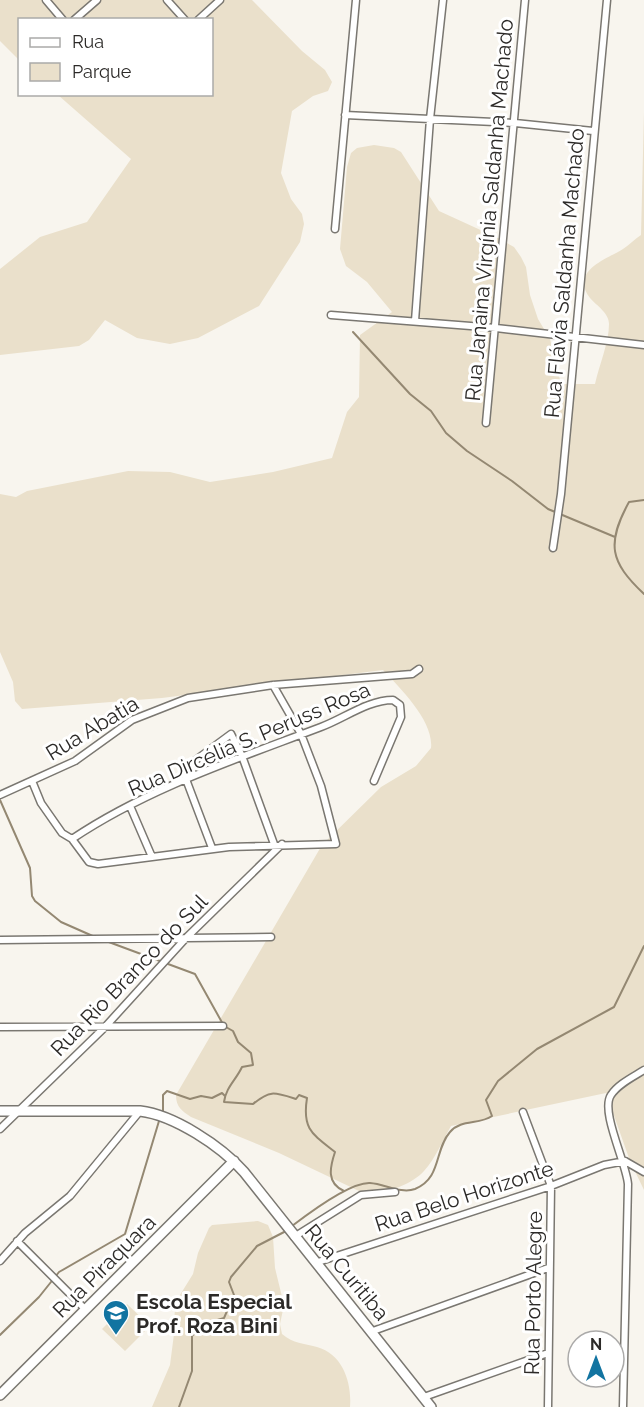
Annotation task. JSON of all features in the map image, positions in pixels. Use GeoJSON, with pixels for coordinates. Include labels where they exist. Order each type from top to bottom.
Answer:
{"type":"FeatureCollection","features":[{"type":"Feature","properties":{"kind":"street"},"geometry":{"type":"LineString","coordinates":[[46,0],[61,18]]}},
{"type":"Feature","properties":{"kind":"street"},"geometry":{"type":"LineString","coordinates":[[76,18],[97,0]]}},
{"type":"Feature","properties":{"kind":"street"},"geometry":{"type":"LineString","coordinates":[[167,0],[183,18]]}},
{"type":"Feature","properties":{"kind":"street"},"geometry":{"type":"LineString","coordinates":[[200,18],[220,0]]}},
{"type":"Feature","properties":{"kind":"street"},"geometry":{"type":"LineString","coordinates":[[335,229],[356,0]]}},
{"type":"Feature","properties":{"kind":"street"},"geometry":{"type":"LineString","coordinates":[[415,321],[430,119],[443,0]]}},
{"type":"Feature","properties":{"kind":"street","name":"Rua Janaina Virgínia Saldanha Machado"},"geometry":{"type":"LineString","coordinates":[[486,423],[525,0]]}},
{"type":"Feature","properties":{"kind":"street","name":"Rua Flávia Saldanha Machado"},"geometry":{"type":"LineString","coordinates":[[553,548],[561,494],[607,0]]}},
{"type":"Feature","properties":{"kind":"street"},"geometry":{"type":"LineString","coordinates":[[345,115],[515,123],[593,131]]}},
{"type":"Feature","properties":{"kind":"street"},"geometry":{"type":"LineString","coordinates":[[331,315],[496,328],[644,345]]}},
{"type":"Feature","properties":{"kind":"street"},"geometry":{"type":"LineString","coordinates":[[32,781],[41,803],[62,833],[72,838],[89,862],[98,864],[212,848],[274,844],[336,844],[321,786],[301,734],[273,685],[412,674],[419,669]]}},
{"type":"Feature","properties":{"kind":"street","name":"Rua Abatia"},"geometry":{"type":"LineString","coordinates":[[0,795],[75,761],[132,720],[168,704],[188,698],[273,685]]}},
{"type":"Feature","properties":{"kind":"street","name":"Rua Dircélia S. Peruss Rosa"},"geometry":{"type":"LineString","coordinates":[[72,838],[98,821],[184,780],[375,703],[393,700],[400,705],[401,717],[374,781]]}},
{"type":"Feature","properties":{"kind":"street"},"geometry":{"type":"LineString","coordinates":[[212,848],[184,780],[184,774],[193,762],[232,735],[274,844]]}},
{"type":"Feature","properties":{"kind":"street"},"geometry":{"type":"LineString","coordinates":[[130,806],[152,857]]}},
{"type":"Feature","properties":{"kind":"street","name":"Rua Rio Branco do Sul"},"geometry":{"type":"LineString","coordinates":[[0,1129],[105,1027],[186,938],[282,844]]}},
{"type":"Feature","properties":{"kind":"street"},"geometry":{"type":"LineString","coordinates":[[0,940],[271,938]]}},
{"type":"Feature","properties":{"kind":"street"},"geometry":{"type":"LineString","coordinates":[[0,1027],[223,1026]]}},
{"type":"Feature","properties":{"kind":"street"},"geometry":{"type":"LineString","coordinates":[[623,1407],[628,1184],[625,1161],[608,1117],[607,1105],[610,1096],[619,1087],[644,1070]]}},
{"type":"Feature","properties":{"kind":"street","name":"Rua Curitiba"},"geometry":{"type":"LineString","coordinates":[[0,1111],[156,1113],[179,1124],[234,1161],[314,1263],[373,1331],[431,1407]]}},
{"type":"Feature","properties":{"kind":"street"},"geometry":{"type":"LineString","coordinates":[[0,1262],[17,1242],[70,1196],[140,1111]]}},
{"type":"Feature","properties":{"kind":"street","name":"Rua Porto Alegre"},"geometry":{"type":"LineString","coordinates":[[523,1112],[551,1186],[548,1269],[548,1407]]}},
{"type":"Feature","properties":{"kind":"street","name":"Rua Piraquara"},"geometry":{"type":"LineString","coordinates":[[0,1395],[234,1161]]}},
{"type":"Feature","properties":{"kind":"street"},"geometry":{"type":"LineString","coordinates":[[625,1161],[644,1172]]}},
{"type":"Feature","properties":{"kind":"street","name":"Rua Belo Horizonte"},"geometry":{"type":"LineString","coordinates":[[314,1263],[551,1186],[604,1165],[625,1161]]}},
{"type":"Feature","properties":{"kind":"street"},"geometry":{"type":"LineString","coordinates":[[294,1237],[361,1195],[395,1192]]}},
{"type":"Feature","properties":{"kind":"street"},"geometry":{"type":"LineString","coordinates":[[17,1242],[86,1310]]}},
{"type":"Feature","properties":{"kind":"street"},"geometry":{"type":"LineString","coordinates":[[373,1331],[548,1269]]}},
{"type":"Feature","properties":{"kind":"street"},"geometry":{"type":"LineString","coordinates":[[424,1397],[548,1353]]}},
{"type":"Feature","properties":{"kind":"green space"},"geometry":{"type":"Polygon","coordinates":[[[0,0],[252,0],[302,51],[325,70],[332,82],[328,91],[313,96],[292,111],[281,173],[291,199],[302,214],[304,224],[300,242],[259,306],[198,338],[170,344],[137,338],[105,320],[89,340],[79,346],[0,355],[0,269],[40,237],[87,222],[131,159],[59,96],[213,96],[213,18],[18,18],[18,59],[0,41],[0,0]]]}},
{"type":"Feature","properties":{"kind":"green space"},"geometry":{"type":"Polygon","coordinates":[[[644,112],[644,1190],[630,1161],[606,1093],[451,1126],[432,1161],[418,1177],[394,1189],[376,1192],[359,1191],[279,1153],[191,1117],[180,1108],[176,1095],[322,845],[381,787],[416,766],[431,748],[427,727],[422,716],[383,670],[162,698],[22,709],[15,701],[13,682],[0,652],[0,494],[16,497],[27,491],[128,471],[170,472],[210,482],[273,472],[332,458],[347,412],[359,397],[360,335],[392,312],[367,282],[346,266],[340,249],[347,167],[351,153],[357,148],[374,145],[394,148],[401,152],[439,211],[514,247],[526,267],[530,295],[538,319],[550,339],[561,384],[595,384],[606,346],[609,324],[605,313],[590,298],[585,289],[584,280],[593,267],[641,235],[644,112]]]}},
{"type":"Feature","properties":{"kind":"green space"},"geometry":{"type":"Polygon","coordinates":[[[258,1221],[268,1225],[273,1237],[275,1268],[284,1305],[280,1324],[282,1334],[295,1341],[317,1347],[333,1356],[347,1379],[350,1407],[152,1407],[170,1365],[175,1303],[193,1274],[198,1253],[209,1228],[212,1225],[258,1221]]]}},
{"type":"Feature","properties":{"kind":"green space"},"geometry":{"type":"Polygon","coordinates":[[[127,1304],[150,1326],[125,1351],[102,1329],[127,1304]]]}},
{"type":"Feature","properties":{"kind":"waterway"},"geometry":{"type":"LineString","coordinates":[[353,332],[410,394],[431,411],[446,433],[467,451],[512,481],[548,509],[615,537]]}},
{"type":"Feature","properties":{"kind":"waterway"},"geometry":{"type":"LineString","coordinates":[[644,500],[629,502],[617,530],[615,541],[618,562],[644,594]]}},
{"type":"Feature","properties":{"kind":"waterway"},"geometry":{"type":"LineString","coordinates":[[0,800],[30,868],[32,896],[35,901],[61,922],[95,937]]}},
{"type":"Feature","properties":{"kind":"waterway"},"geometry":{"type":"LineString","coordinates":[[106,941],[195,974],[224,1026],[233,1031],[238,1042],[251,1053],[253,1065],[242,1067],[229,1088],[224,1102],[253,1104],[268,1094],[296,1099],[299,1095],[307,1098],[306,1117],[310,1130],[335,1152],[331,1169],[332,1179],[334,1184],[344,1191]]}},
{"type":"Feature","properties":{"kind":"waterway"},"geometry":{"type":"LineString","coordinates":[[292,1226],[330,1199],[352,1187],[370,1183],[399,1190],[410,1190],[424,1184],[434,1171],[445,1139],[450,1132],[459,1125],[492,1116],[486,1100],[498,1081],[537,1049],[614,1007],[644,946]]}},
{"type":"Feature","properties":{"kind":"waterway"},"geometry":{"type":"LineString","coordinates":[[163,1112],[163,1095],[167,1091],[190,1099],[201,1096],[212,1098],[222,1093],[225,1096]]}},
{"type":"Feature","properties":{"kind":"waterway"},"geometry":{"type":"LineString","coordinates":[[0,1335],[39,1297],[59,1272],[125,1234],[159,1121]]}},
{"type":"Feature","properties":{"kind":"waterway"},"geometry":{"type":"LineString","coordinates":[[179,1407],[192,1371],[192,1336],[204,1324],[224,1318],[234,1295],[229,1282],[231,1277],[257,1246],[288,1230]]}},
{"type":"Feature","properties":{"kind":"place","name":"Escola Especial Prof. Roza Bini"},"geometry":{"type":"Point","coordinates":[116,1336]}}]}
